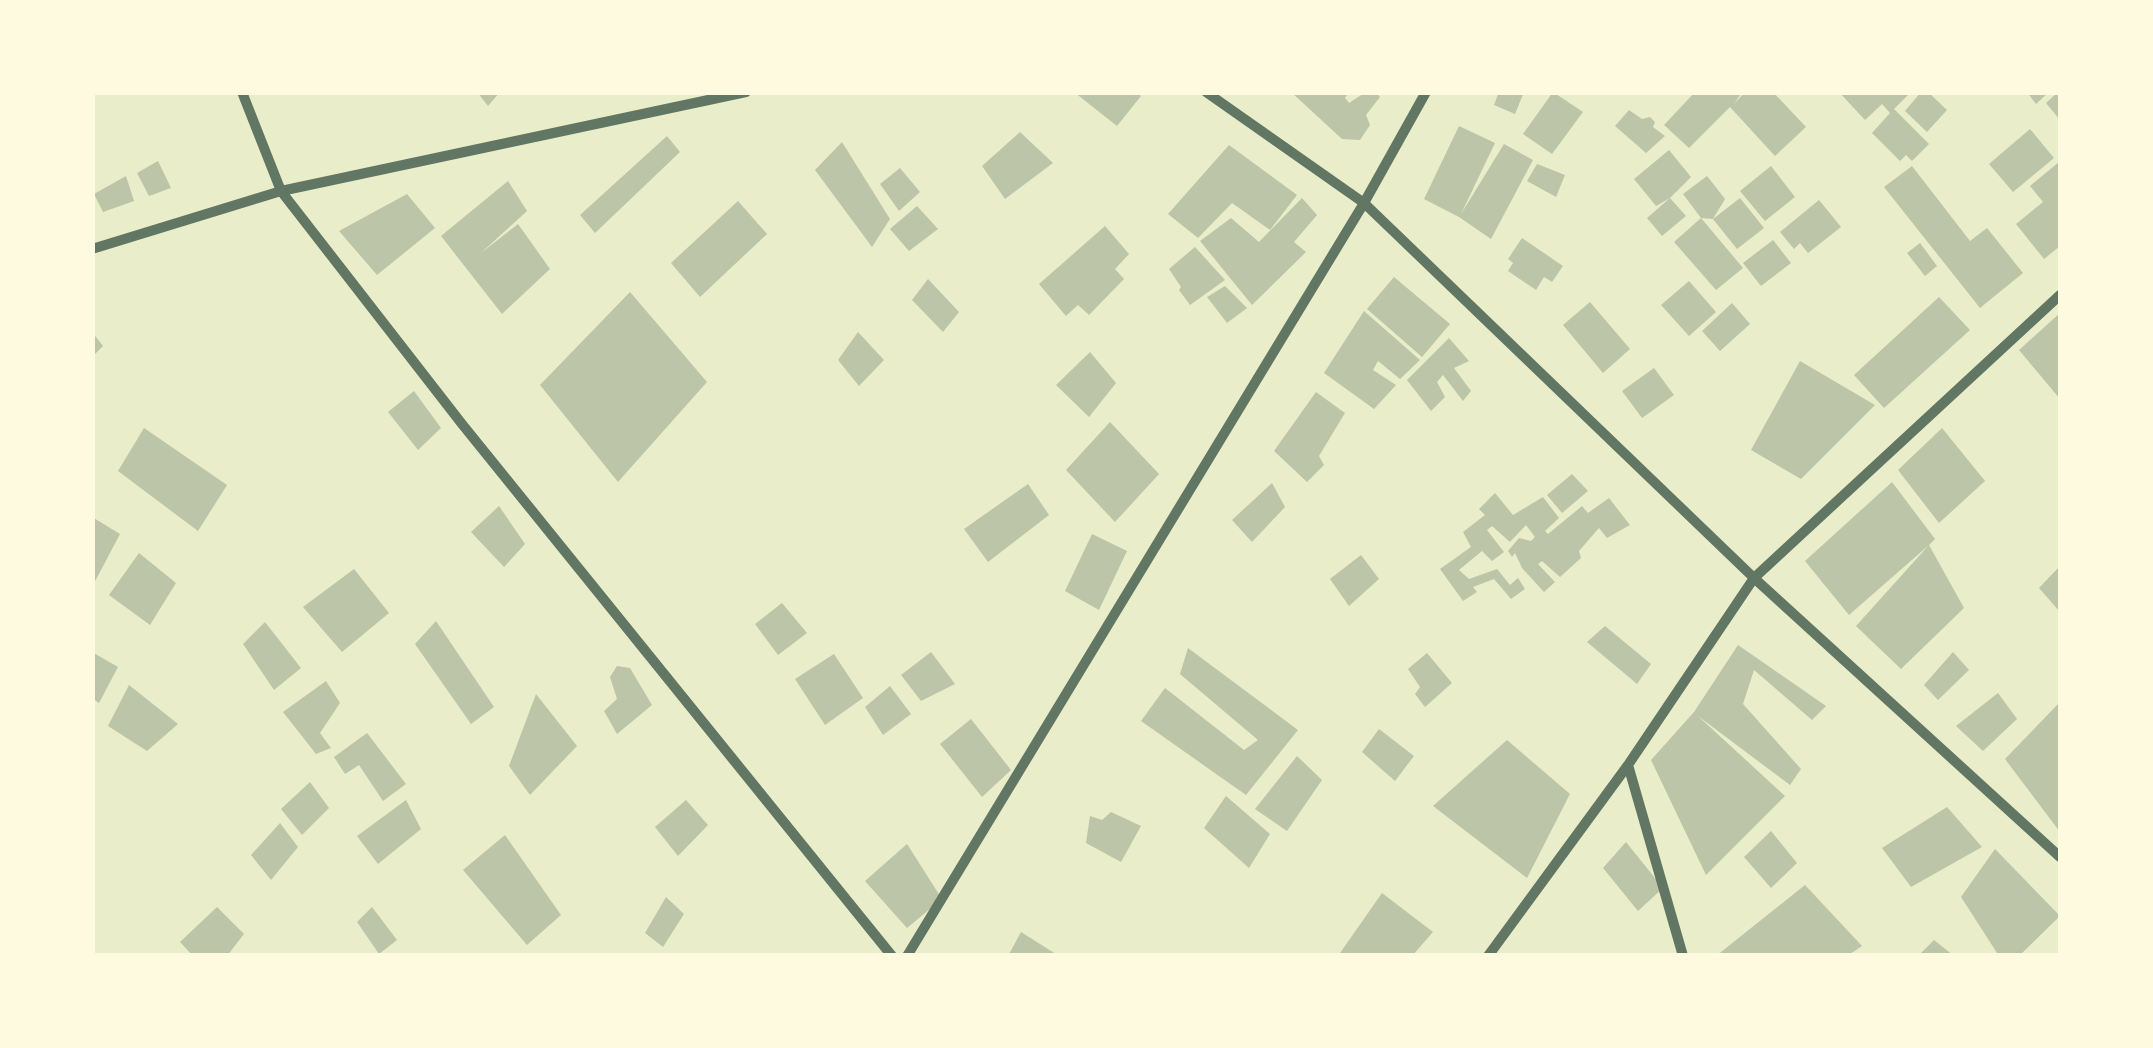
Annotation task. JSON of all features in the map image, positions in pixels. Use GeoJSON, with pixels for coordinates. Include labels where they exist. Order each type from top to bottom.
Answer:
{"type":"FeatureCollection","features":[{"type":"Feature","properties":{"kind":"street"},"geometry":{"type":"LineString","coordinates":[[242,92],[281,191],[462,424],[892,956]]}},
{"type":"Feature","properties":{"kind":"street"},"geometry":{"type":"LineString","coordinates":[[92,249],[281,191],[746,92]]}},
{"type":"Feature","properties":{"kind":"street"},"geometry":{"type":"LineString","coordinates":[[1206,92],[1364,204],[1754,578],[2060,857]]}},
{"type":"Feature","properties":{"kind":"street"},"geometry":{"type":"LineString","coordinates":[[907,956],[1364,204],[1426,92]]}},
{"type":"Feature","properties":{"kind":"street"},"geometry":{"type":"LineString","coordinates":[[1488,956],[1628,764],[1754,578],[2060,295]]}},
{"type":"Feature","properties":{"kind":"street"},"geometry":{"type":"LineString","coordinates":[[1628,764],[1683,956]]}},
{"type":"Feature","properties":{"kind":"building"},"geometry":{"type":"Polygon","coordinates":[[[477,92],[500,92],[488,106],[477,92]]]}},
{"type":"Feature","properties":{"kind":"building"},"geometry":{"type":"Polygon","coordinates":[[[1074,92],[1136,92],[1141,96],[1117,126],[1074,92]]]}},
{"type":"Feature","properties":{"kind":"building"},"geometry":{"type":"Polygon","coordinates":[[[1291,92],[1349,92],[1345,98],[1349,103],[1366,92],[1376,92],[1380,97],[1366,115],[1370,125],[1360,140],[1342,139],[1291,92]]]}},
{"type":"Feature","properties":{"kind":"building"},"geometry":{"type":"Polygon","coordinates":[[[1499,92],[1524,92],[1515,114],[1494,105],[1499,92]]]}},
{"type":"Feature","properties":{"kind":"building"},"geometry":{"type":"Polygon","coordinates":[[[1553,92],[1583,112],[1552,154],[1523,134],[1553,92]]]}},
{"type":"Feature","properties":{"kind":"building"},"geometry":{"type":"Polygon","coordinates":[[[1695,92],[1742,92],[1734,104],[1745,92],[1773,92],[1806,127],[1775,156],[1730,107],[1689,148],[1664,125],[1695,92]]]}},
{"type":"Feature","properties":{"kind":"building"},"geometry":{"type":"Polygon","coordinates":[[[1839,92],[1911,92],[1894,109],[1929,144],[1912,161],[1906,155],[1900,161],[1872,133],[1890,113],[1882,104],[1865,120],[1839,92]]]}},
{"type":"Feature","properties":{"kind":"building"},"geometry":{"type":"Polygon","coordinates":[[[1921,92],[1928,92],[1947,110],[1927,132],[1905,111],[1921,92]]]}},
{"type":"Feature","properties":{"kind":"building"},"geometry":{"type":"Polygon","coordinates":[[[2027,92],[2049,92],[2036,104],[2027,92]]]}},
{"type":"Feature","properties":{"kind":"building"},"geometry":{"type":"Polygon","coordinates":[[[2060,92],[2060,120],[2046,103],[2060,92]]]}},
{"type":"Feature","properties":{"kind":"building"},"geometry":{"type":"Polygon","coordinates":[[[1629,110],[1642,119],[1650,117],[1655,122],[1653,127],[1665,136],[1646,153],[1615,126],[1629,110]]]}},
{"type":"Feature","properties":{"kind":"building"},"geometry":{"type":"Polygon","coordinates":[[[1459,126],[1495,143],[1461,214],[1504,144],[1533,160],[1491,239],[1424,199],[1459,126]]]}},
{"type":"Feature","properties":{"kind":"building"},"geometry":{"type":"Polygon","coordinates":[[[2030,129],[2054,158],[2013,192],[1989,164],[2030,129]]]}},
{"type":"Feature","properties":{"kind":"building"},"geometry":{"type":"Polygon","coordinates":[[[1020,132],[1053,163],[1005,199],[982,166],[1020,132]]]}},
{"type":"Feature","properties":{"kind":"building"},"geometry":{"type":"Polygon","coordinates":[[[667,136],[680,152],[595,233],[580,215],[667,136]]]}},
{"type":"Feature","properties":{"kind":"building"},"geometry":{"type":"Polygon","coordinates":[[[842,142],[890,219],[872,247],[815,170],[842,142]]]}},
{"type":"Feature","properties":{"kind":"building"},"geometry":{"type":"Polygon","coordinates":[[[1229,145],[1297,195],[1270,230],[1232,203],[1198,238],[1168,214],[1229,145]]]}},
{"type":"Feature","properties":{"kind":"building"},"geometry":{"type":"Polygon","coordinates":[[[1669,150],[1691,177],[1656,206],[1634,179],[1669,150]]]}},
{"type":"Feature","properties":{"kind":"building"},"geometry":{"type":"Polygon","coordinates":[[[158,161],[171,188],[149,196],[137,173],[158,161]]]}},
{"type":"Feature","properties":{"kind":"building"},"geometry":{"type":"Polygon","coordinates":[[[2059,162],[2060,246],[2044,259],[2016,224],[2043,202],[2030,186],[2059,162]]]}},
{"type":"Feature","properties":{"kind":"building"},"geometry":{"type":"Polygon","coordinates":[[[1537,164],[1565,175],[1556,197],[1527,181],[1537,164]]]}},
{"type":"Feature","properties":{"kind":"building"},"geometry":{"type":"Polygon","coordinates":[[[1771,166],[1795,197],[1765,221],[1740,191],[1771,166]]]}},
{"type":"Feature","properties":{"kind":"building"},"geometry":{"type":"Polygon","coordinates":[[[1912,166],[1970,241],[1987,228],[2023,273],[1980,308],[1884,187],[1912,166]]]}},
{"type":"Feature","properties":{"kind":"building"},"geometry":{"type":"Polygon","coordinates":[[[900,168],[920,192],[899,211],[880,184],[900,168]]]}},
{"type":"Feature","properties":{"kind":"building"},"geometry":{"type":"Polygon","coordinates":[[[126,176],[134,201],[103,212],[94,194],[126,176]]]}},
{"type":"Feature","properties":{"kind":"building"},"geometry":{"type":"Polygon","coordinates":[[[1707,176],[1725,199],[1713,219],[1701,218],[1683,194],[1707,176]]]}},
{"type":"Feature","properties":{"kind":"building"},"geometry":{"type":"Polygon","coordinates":[[[508,181],[527,211],[481,253],[518,224],[550,269],[502,314],[441,236],[508,181]]]}},
{"type":"Feature","properties":{"kind":"building"},"geometry":{"type":"Polygon","coordinates":[[[407,194],[435,228],[377,275],[339,231],[407,194]]]}},
{"type":"Feature","properties":{"kind":"building"},"geometry":{"type":"Polygon","coordinates":[[[1302,198],[1317,215],[1294,242],[1306,252],[1252,305],[1200,241],[1231,218],[1259,242],[1302,198]]]}},
{"type":"Feature","properties":{"kind":"building"},"geometry":{"type":"Polygon","coordinates":[[[1670,198],[1686,216],[1662,236],[1647,218],[1670,198]]]}},
{"type":"Feature","properties":{"kind":"building"},"geometry":{"type":"Polygon","coordinates":[[[1740,198],[1764,228],[1737,249],[1713,219],[1740,198]]]}},
{"type":"Feature","properties":{"kind":"building"},"geometry":{"type":"Polygon","coordinates":[[[1819,200],[1841,227],[1808,253],[1800,243],[1794,249],[1780,232],[1819,200]]]}},
{"type":"Feature","properties":{"kind":"building"},"geometry":{"type":"Polygon","coordinates":[[[738,201],[767,234],[700,297],[671,263],[738,201]]]}},
{"type":"Feature","properties":{"kind":"building"},"geometry":{"type":"Polygon","coordinates":[[[917,206],[938,229],[909,251],[890,229],[917,206]]]}},
{"type":"Feature","properties":{"kind":"building"},"geometry":{"type":"Polygon","coordinates":[[[1701,218],[1743,268],[1716,290],[1674,242],[1701,218]]]}},
{"type":"Feature","properties":{"kind":"building"},"geometry":{"type":"Polygon","coordinates":[[[1105,226],[1129,254],[1115,269],[1124,279],[1089,315],[1078,305],[1066,316],[1039,284],[1105,226]]]}},
{"type":"Feature","properties":{"kind":"building"},"geometry":{"type":"Polygon","coordinates":[[[1522,238],[1563,266],[1552,282],[1544,277],[1536,290],[1508,271],[1513,263],[1508,259],[1522,238]]]}},
{"type":"Feature","properties":{"kind":"building"},"geometry":{"type":"Polygon","coordinates":[[[1773,240],[1791,263],[1761,286],[1743,263],[1773,240]]]}},
{"type":"Feature","properties":{"kind":"building"},"geometry":{"type":"Polygon","coordinates":[[[1920,243],[1937,266],[1925,276],[1907,253],[1920,243]]]}},
{"type":"Feature","properties":{"kind":"building"},"geometry":{"type":"Polygon","coordinates":[[[1195,247],[1225,280],[1190,305],[1169,269],[1195,247]]]}},
{"type":"Feature","properties":{"kind":"building"},"geometry":{"type":"Polygon","coordinates":[[[1394,277],[1450,324],[1422,357],[1367,309],[1394,277]]]}},
{"type":"Feature","properties":{"kind":"building"},"geometry":{"type":"Polygon","coordinates":[[[928,279],[959,312],[943,332],[912,300],[928,279]]]}},
{"type":"Feature","properties":{"kind":"building"},"geometry":{"type":"Polygon","coordinates":[[[1689,281],[1716,312],[1689,336],[1661,305],[1689,281]]]}},
{"type":"Feature","properties":{"kind":"building"},"geometry":{"type":"Polygon","coordinates":[[[1225,286],[1247,308],[1227,323],[1207,297],[1225,286]]]}},
{"type":"Feature","properties":{"kind":"building"},"geometry":{"type":"Polygon","coordinates":[[[630,292],[707,382],[618,482],[540,385],[630,292]]]}},
{"type":"Feature","properties":{"kind":"building"},"geometry":{"type":"Polygon","coordinates":[[[1939,297],[1970,330],[1884,408],[1854,375],[1939,297]]]}},
{"type":"Feature","properties":{"kind":"building"},"geometry":{"type":"Polygon","coordinates":[[[1590,302],[1630,349],[1603,373],[1563,325],[1590,302]]]}},
{"type":"Feature","properties":{"kind":"building"},"geometry":{"type":"Polygon","coordinates":[[[1732,303],[1750,324],[1720,351],[1702,331],[1732,303]]]}},
{"type":"Feature","properties":{"kind":"building"},"geometry":{"type":"Polygon","coordinates":[[[1364,311],[1420,360],[1400,379],[1378,361],[1373,370],[1396,385],[1374,409],[1324,373],[1364,311]]]}},
{"type":"Feature","properties":{"kind":"building"},"geometry":{"type":"Polygon","coordinates":[[[2060,313],[2060,399],[2019,350],[2060,313]]]}},
{"type":"Feature","properties":{"kind":"building"},"geometry":{"type":"Polygon","coordinates":[[[92,332],[103,346],[92,357],[92,332]]]}},
{"type":"Feature","properties":{"kind":"building"},"geometry":{"type":"Polygon","coordinates":[[[858,332],[884,360],[859,386],[838,360],[858,332]]]}},
{"type":"Feature","properties":{"kind":"building"},"geometry":{"type":"Polygon","coordinates":[[[1449,338],[1469,361],[1454,368],[1471,391],[1463,401],[1443,375],[1437,382],[1445,397],[1431,411],[1407,380],[1449,338]]]}},
{"type":"Feature","properties":{"kind":"building"},"geometry":{"type":"Polygon","coordinates":[[[1090,352],[1116,383],[1089,417],[1056,385],[1090,352]]]}},
{"type":"Feature","properties":{"kind":"building"},"geometry":{"type":"Polygon","coordinates":[[[1800,361],[1875,405],[1801,479],[1751,450],[1800,361]]]}},
{"type":"Feature","properties":{"kind":"building"},"geometry":{"type":"Polygon","coordinates":[[[1654,368],[1674,395],[1642,418],[1622,391],[1654,368]]]}},
{"type":"Feature","properties":{"kind":"building"},"geometry":{"type":"Polygon","coordinates":[[[414,391],[441,428],[418,450],[388,412],[414,391]]]}},
{"type":"Feature","properties":{"kind":"building"},"geometry":{"type":"Polygon","coordinates":[[[1316,392],[1345,413],[1319,456],[1324,465],[1307,482],[1274,451],[1316,392]]]}},
{"type":"Feature","properties":{"kind":"building"},"geometry":{"type":"Polygon","coordinates":[[[1110,422],[1159,474],[1115,522],[1066,470],[1110,422]]]}},
{"type":"Feature","properties":{"kind":"building"},"geometry":{"type":"Polygon","coordinates":[[[144,428],[227,485],[198,531],[118,471],[144,428]]]}},
{"type":"Feature","properties":{"kind":"building"},"geometry":{"type":"Polygon","coordinates":[[[1942,428],[1985,481],[1939,523],[1898,470],[1942,428]]]}},
{"type":"Feature","properties":{"kind":"building"},"geometry":{"type":"Polygon","coordinates":[[[1572,474],[1588,491],[1562,513],[1547,495],[1572,474]]]}},
{"type":"Feature","properties":{"kind":"building"},"geometry":{"type":"Polygon","coordinates":[[[1892,482],[1935,539],[1849,615],[1805,561],[1892,482]]]}},
{"type":"Feature","properties":{"kind":"building"},"geometry":{"type":"Polygon","coordinates":[[[1272,483],[1285,507],[1252,542],[1232,520],[1272,483]]]}},
{"type":"Feature","properties":{"kind":"building"},"geometry":{"type":"Polygon","coordinates":[[[1028,484],[1049,515],[988,562],[964,529],[1028,484]]]}},
{"type":"Feature","properties":{"kind":"building"},"geometry":{"type":"Polygon","coordinates":[[[1495,493],[1513,515],[1543,497],[1559,518],[1545,531],[1548,534],[1582,506],[1588,513],[1609,498],[1630,525],[1607,538],[1599,528],[1579,551],[1581,558],[1560,577],[1542,561],[1538,564],[1555,582],[1544,592],[1522,568],[1515,553],[1512,557],[1508,551],[1519,538],[1531,541],[1535,537],[1526,525],[1510,542],[1492,526],[1487,530],[1504,552],[1492,561],[1482,551],[1459,570],[1469,579],[1497,569],[1510,585],[1518,578],[1525,589],[1511,599],[1494,579],[1473,587],[1477,592],[1463,601],[1440,569],[1471,547],[1463,532],[1485,515],[1479,509],[1495,493]]]}},
{"type":"Feature","properties":{"kind":"building"},"geometry":{"type":"Polygon","coordinates":[[[499,506],[525,544],[504,567],[471,532],[499,506]]]}},
{"type":"Feature","properties":{"kind":"building"},"geometry":{"type":"Polygon","coordinates":[[[92,517],[120,534],[92,587],[92,517]]]}},
{"type":"Feature","properties":{"kind":"building"},"geometry":{"type":"Polygon","coordinates":[[[1092,534],[1127,551],[1099,610],[1065,591],[1092,534]]]}},
{"type":"Feature","properties":{"kind":"building"},"geometry":{"type":"Polygon","coordinates":[[[1929,545],[1964,608],[1901,669],[1856,626],[1929,545]]]}},
{"type":"Feature","properties":{"kind":"building"},"geometry":{"type":"Polygon","coordinates":[[[139,553],[176,583],[150,625],[109,595],[139,553]]]}},
{"type":"Feature","properties":{"kind":"building"},"geometry":{"type":"Polygon","coordinates":[[[1361,555],[1379,579],[1349,606],[1330,579],[1361,555]]]}},
{"type":"Feature","properties":{"kind":"building"},"geometry":{"type":"Polygon","coordinates":[[[2060,566],[2060,612],[2039,588],[2060,566]]]}},
{"type":"Feature","properties":{"kind":"building"},"geometry":{"type":"Polygon","coordinates":[[[354,569],[389,613],[342,652],[303,607],[354,569]]]}},
{"type":"Feature","properties":{"kind":"building"},"geometry":{"type":"Polygon","coordinates":[[[782,603],[807,633],[778,655],[755,624],[782,603]]]}},
{"type":"Feature","properties":{"kind":"building"},"geometry":{"type":"Polygon","coordinates":[[[436,621],[494,707],[471,724],[415,644],[436,621]]]}},
{"type":"Feature","properties":{"kind":"building"},"geometry":{"type":"Polygon","coordinates":[[[265,622],[301,668],[274,690],[243,644],[265,622]]]}},
{"type":"Feature","properties":{"kind":"building"},"geometry":{"type":"Polygon","coordinates":[[[1605,626],[1651,664],[1637,684],[1587,642],[1605,626]]]}},
{"type":"Feature","properties":{"kind":"building"},"geometry":{"type":"Polygon","coordinates":[[[1738,645],[1826,706],[1812,720],[1754,670],[1743,704],[1801,769],[1790,785],[1698,716],[1785,796],[1706,875],[1651,760],[1694,712],[1738,645]]]}},
{"type":"Feature","properties":{"kind":"building"},"geometry":{"type":"Polygon","coordinates":[[[1188,648],[1298,730],[1246,795],[1141,721],[1165,688],[1244,750],[1258,740],[1180,674],[1188,648]]]}},
{"type":"Feature","properties":{"kind":"building"},"geometry":{"type":"Polygon","coordinates":[[[92,652],[118,667],[99,703],[92,698],[92,652]]]}},
{"type":"Feature","properties":{"kind":"building"},"geometry":{"type":"Polygon","coordinates":[[[931,652],[955,684],[921,701],[901,675],[931,652]]]}},
{"type":"Feature","properties":{"kind":"building"},"geometry":{"type":"Polygon","coordinates":[[[1953,652],[1969,670],[1938,700],[1924,685],[1953,652]]]}},
{"type":"Feature","properties":{"kind":"building"},"geometry":{"type":"Polygon","coordinates":[[[1427,653],[1452,683],[1425,707],[1415,694],[1420,687],[1408,669],[1427,653]]]}},
{"type":"Feature","properties":{"kind":"building"},"geometry":{"type":"Polygon","coordinates":[[[834,654],[863,698],[825,725],[795,679],[834,654]]]}},
{"type":"Feature","properties":{"kind":"building"},"geometry":{"type":"Polygon","coordinates":[[[617,666],[630,668],[652,705],[617,734],[604,711],[617,699],[610,677],[617,666]]]}},
{"type":"Feature","properties":{"kind":"building"},"geometry":{"type":"Polygon","coordinates":[[[326,681],[340,703],[320,733],[331,748],[316,754],[283,712],[326,681]]]}},
{"type":"Feature","properties":{"kind":"building"},"geometry":{"type":"Polygon","coordinates":[[[129,685],[178,724],[147,751],[108,726],[129,685]]]}},
{"type":"Feature","properties":{"kind":"building"},"geometry":{"type":"Polygon","coordinates":[[[890,686],[911,714],[883,735],[865,707],[890,686]]]}},
{"type":"Feature","properties":{"kind":"building"},"geometry":{"type":"Polygon","coordinates":[[[1998,693],[2017,719],[1983,751],[1956,726],[1998,693]]]}},
{"type":"Feature","properties":{"kind":"building"},"geometry":{"type":"Polygon","coordinates":[[[536,694],[577,746],[530,795],[509,766],[536,694]]]}},
{"type":"Feature","properties":{"kind":"building"},"geometry":{"type":"Polygon","coordinates":[[[2060,702],[2060,832],[2005,759],[2060,702]]]}},
{"type":"Feature","properties":{"kind":"building"},"geometry":{"type":"Polygon","coordinates":[[[971,719],[1011,770],[982,797],[940,744],[971,719]]]}},
{"type":"Feature","properties":{"kind":"building"},"geometry":{"type":"Polygon","coordinates":[[[1379,729],[1414,756],[1395,781],[1362,752],[1379,729]]]}},
{"type":"Feature","properties":{"kind":"building"},"geometry":{"type":"Polygon","coordinates":[[[367,733],[406,784],[383,801],[359,765],[345,774],[334,757],[367,733]]]}},
{"type":"Feature","properties":{"kind":"building"},"geometry":{"type":"Polygon","coordinates":[[[1507,740],[1570,794],[1527,878],[1433,806],[1507,740]]]}},
{"type":"Feature","properties":{"kind":"building"},"geometry":{"type":"Polygon","coordinates":[[[1297,756],[1322,780],[1287,831],[1255,809],[1297,756]]]}},
{"type":"Feature","properties":{"kind":"building"},"geometry":{"type":"Polygon","coordinates":[[[310,782],[329,808],[302,835],[281,809],[310,782]]]}},
{"type":"Feature","properties":{"kind":"building"},"geometry":{"type":"Polygon","coordinates":[[[1226,796],[1270,834],[1249,868],[1204,828],[1226,796]]]}},
{"type":"Feature","properties":{"kind":"building"},"geometry":{"type":"Polygon","coordinates":[[[406,800],[421,829],[378,864],[357,836],[406,800]]]}},
{"type":"Feature","properties":{"kind":"building"},"geometry":{"type":"Polygon","coordinates":[[[686,800],[708,825],[678,856],[655,827],[686,800]]]}},
{"type":"Feature","properties":{"kind":"building"},"geometry":{"type":"Polygon","coordinates":[[[1947,807],[1982,847],[1911,887],[1882,848],[1947,807]]]}},
{"type":"Feature","properties":{"kind":"building"},"geometry":{"type":"Polygon","coordinates":[[[1111,812],[1141,826],[1121,862],[1086,843],[1090,816],[1102,820],[1111,812]]]}},
{"type":"Feature","properties":{"kind":"building"},"geometry":{"type":"Polygon","coordinates":[[[280,823],[298,847],[271,880],[251,855],[280,823]]]}},
{"type":"Feature","properties":{"kind":"building"},"geometry":{"type":"Polygon","coordinates":[[[1771,831],[1797,863],[1771,888],[1744,857],[1771,831]]]}},
{"type":"Feature","properties":{"kind":"building"},"geometry":{"type":"Polygon","coordinates":[[[505,835],[561,915],[527,945],[463,870],[505,835]]]}},
{"type":"Feature","properties":{"kind":"building"},"geometry":{"type":"Polygon","coordinates":[[[1626,842],[1663,888],[1638,911],[1603,868],[1626,842]]]}},
{"type":"Feature","properties":{"kind":"building"},"geometry":{"type":"Polygon","coordinates":[[[907,844],[942,899],[907,928],[865,881],[907,844]]]}},
{"type":"Feature","properties":{"kind":"building"},"geometry":{"type":"Polygon","coordinates":[[[1995,849],[2060,916],[2019,956],[1999,956],[1961,897],[1995,849]]]}},
{"type":"Feature","properties":{"kind":"building"},"geometry":{"type":"Polygon","coordinates":[[[1805,885],[1862,946],[1847,956],[1716,956],[1805,885]]]}},
{"type":"Feature","properties":{"kind":"building"},"geometry":{"type":"Polygon","coordinates":[[[1382,893],[1433,932],[1412,956],[1338,956],[1382,893]]]}},
{"type":"Feature","properties":{"kind":"building"},"geometry":{"type":"Polygon","coordinates":[[[666,897],[684,914],[663,947],[645,933],[666,897]]]}},
{"type":"Feature","properties":{"kind":"building"},"geometry":{"type":"Polygon","coordinates":[[[217,907],[244,934],[227,956],[193,956],[180,942],[217,907]]]}},
{"type":"Feature","properties":{"kind":"building"},"geometry":{"type":"Polygon","coordinates":[[[372,907],[397,940],[379,954],[357,922],[372,907]]]}},
{"type":"Feature","properties":{"kind":"building"},"geometry":{"type":"Polygon","coordinates":[[[1021,932],[1059,956],[1008,956],[1021,932]]]}},
{"type":"Feature","properties":{"kind":"building"},"geometry":{"type":"Polygon","coordinates":[[[1934,940],[1954,956],[1918,956],[1934,940]]]}}]}
